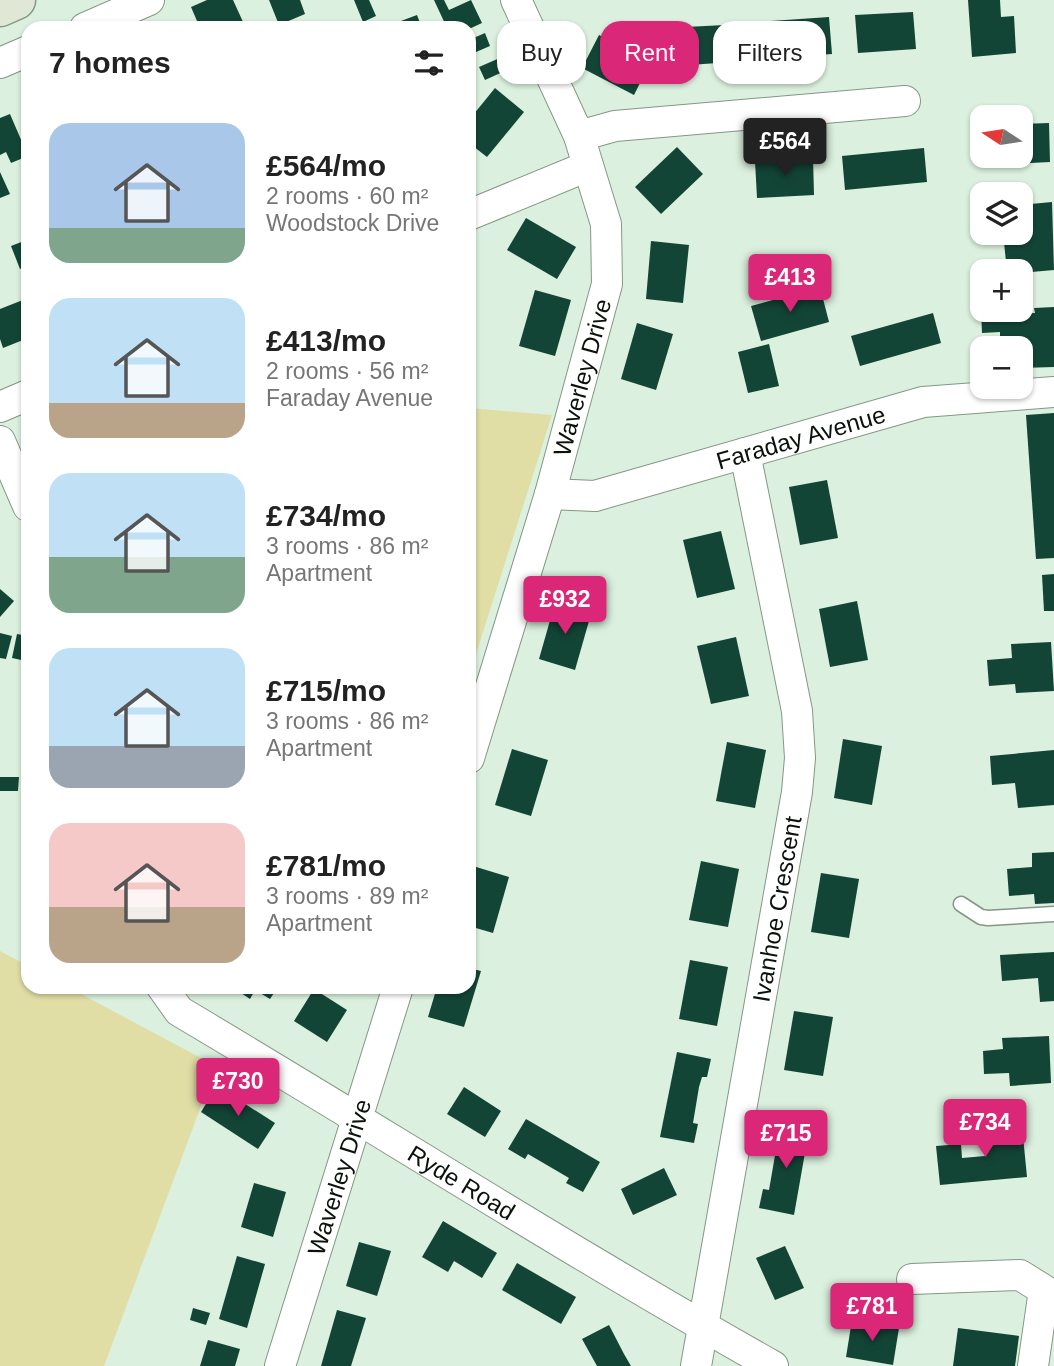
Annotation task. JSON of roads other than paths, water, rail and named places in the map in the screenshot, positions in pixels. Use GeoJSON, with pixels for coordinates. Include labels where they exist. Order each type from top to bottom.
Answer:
{"type":"FeatureCollection","features":[{"type":"Feature","properties":{"kind":"street"},"geometry":{"type":"LineString","coordinates":[[0,7],[16,0]]}},
{"type":"Feature","properties":{"kind":"street"},"geometry":{"type":"LineString","coordinates":[[101,21],[149,0]]}},
{"type":"Feature","properties":{"kind":"street","name":"Waverley Drive"},"geometry":{"type":"LineString","coordinates":[[476,735],[550,494],[607,284],[606,224],[579,136],[516,0]]}},
{"type":"Feature","properties":{"kind":"street"},"geometry":{"type":"LineString","coordinates":[[0,63],[21,54]]}},
{"type":"Feature","properties":{"kind":"street"},"geometry":{"type":"LineString","coordinates":[[579,136],[615,126],[905,101]]}},
{"type":"Feature","properties":{"kind":"street"},"geometry":{"type":"LineString","coordinates":[[476,212],[588,166]]}},
{"type":"Feature","properties":{"kind":"street","name":"Faraday Avenue"},"geometry":{"type":"LineString","coordinates":[[550,494],[594,496],[923,402],[1054,392]]}},
{"type":"Feature","properties":{"kind":"street"},"geometry":{"type":"LineString","coordinates":[[0,407],[21,398]]}},
{"type":"Feature","properties":{"kind":"street"},"geometry":{"type":"LineString","coordinates":[[0,441],[21,490]]}},
{"type":"Feature","properties":{"kind":"street","name":"Ivanhoe Crescent"},"geometry":{"type":"LineString","coordinates":[[696,1366],[797,792],[800,758],[797,711],[745,453]]}},
{"type":"Feature","properties":{"kind":"street","name":"Ryde Road"},"geometry":{"type":"LineString","coordinates":[[167,994],[179,1011],[504,1210],[774,1366]]}},
{"type":"Feature","properties":{"kind":"street","name":"Waverley Drive"},"geometry":{"type":"LineString","coordinates":[[280,1366],[396,994]]}},
{"type":"Feature","properties":{"kind":"street"},"geometry":{"type":"LineString","coordinates":[[912,1279],[1020,1275],[1044,1290],[1033,1366]]}},
{"type":"Feature","properties":{"kind":"lane"},"geometry":{"type":"LineString","coordinates":[[961,904],[981,917],[988,918],[1054,914]]}}]}
